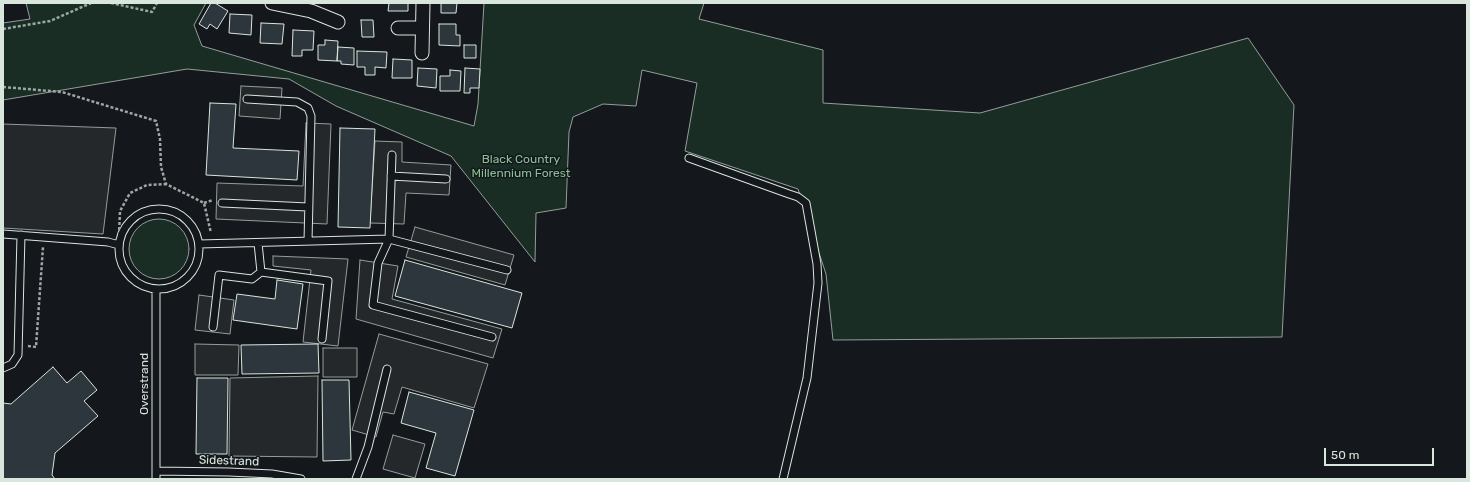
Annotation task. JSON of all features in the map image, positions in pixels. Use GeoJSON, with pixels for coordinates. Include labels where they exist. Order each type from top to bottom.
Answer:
{"type":"FeatureCollection","features":[{"type":"Feature","properties":{"kind":"street"},"geometry":{"type":"LineString","coordinates":[[272,3],[312,7],[338,22]]}},
{"type":"Feature","properties":{"kind":"street"},"geometry":{"type":"LineString","coordinates":[[422,53],[423,3]]}},
{"type":"Feature","properties":{"kind":"street"},"geometry":{"type":"LineString","coordinates":[[398,28],[422,28]]}},
{"type":"Feature","properties":{"kind":"lane"},"geometry":{"type":"LineString","coordinates":[[247,99],[296,102],[308,108],[311,116],[308,241]]}},
{"type":"Feature","properties":{"kind":"lane"},"geometry":{"type":"LineString","coordinates":[[392,155],[389,239],[378,263],[373,305],[492,337]]}},
{"type":"Feature","properties":{"kind":"lane"},"geometry":{"type":"LineString","coordinates":[[689,158],[798,197],[806,203],[817,264],[818,283],[807,378],[783,479]]}},
{"type":"Feature","properties":{"kind":"lane"},"geometry":{"type":"LineString","coordinates":[[391,176],[446,179]]}},
{"type":"Feature","properties":{"kind":"lane"},"geometry":{"type":"LineString","coordinates":[[222,203],[308,207]]}},
{"type":"Feature","properties":{"kind":"lane"},"geometry":{"type":"LineString","coordinates":[[152,209],[165,209],[177,213],[188,221],[195,231],[199,244],[199,256],[195,267],[188,277],[179,284],[168,288],[156,289],[144,286],[133,279],[124,270],[120,258],[119,245],[122,232],[129,222],[140,213],[152,209]]}},
{"type":"Feature","properties":{"kind":"lane"},"geometry":{"type":"LineString","coordinates":[[3,234],[108,242],[119,245]]}},
{"type":"Feature","properties":{"kind":"lane"},"geometry":{"type":"LineString","coordinates":[[3,368],[12,364],[18,355],[21,235]]}},
{"type":"Feature","properties":{"kind":"lane"},"geometry":{"type":"LineString","coordinates":[[199,244],[389,239],[507,270]]}},
{"type":"Feature","properties":{"kind":"lane"},"geometry":{"type":"LineString","coordinates":[[258,243],[261,272]]}},
{"type":"Feature","properties":{"kind":"lane"},"geometry":{"type":"LineString","coordinates":[[213,327],[219,275],[252,279],[261,272],[328,281],[322,339]]}},
{"type":"Feature","properties":{"kind":"lane","name":"Overstrand"},"geometry":{"type":"LineString","coordinates":[[156,289],[156,479]]}},
{"type":"Feature","properties":{"kind":"lane"},"geometry":{"type":"LineString","coordinates":[[356,479],[368,447],[387,368]]}},
{"type":"Feature","properties":{"kind":"lane","name":"Sidestrand"},"geometry":{"type":"LineString","coordinates":[[156,471],[272,474],[301,479]]}},
{"type":"Feature","properties":{"kind":"path"},"geometry":{"type":"LineString","coordinates":[[3,29],[50,21],[91,3]]}},
{"type":"Feature","properties":{"kind":"path"},"geometry":{"type":"LineString","coordinates":[[111,3],[152,12],[157,3]]}},
{"type":"Feature","properties":{"kind":"path"},"geometry":{"type":"LineString","coordinates":[[3,87],[62,92],[156,121],[160,139],[161,167],[166,184]]}},
{"type":"Feature","properties":{"kind":"path"},"geometry":{"type":"LineString","coordinates":[[119,245],[120,211],[130,193],[147,185],[166,184],[204,203],[213,244]]}},
{"type":"Feature","properties":{"kind":"path"},"geometry":{"type":"LineString","coordinates":[[18,345],[36,347],[44,237]]}},
{"type":"Feature","properties":{"kind":"green space","name":"Black Country Millennium Forest"},"geometry":{"type":"Polygon","coordinates":[[[26,3],[206,3],[194,25],[202,46],[474,126],[478,104],[484,3],[704,3],[699,19],[823,50],[823,103],[980,113],[1248,38],[1294,105],[1282,337],[833,340],[826,274],[798,189],[685,151],[697,83],[642,70],[636,106],[603,104],[573,117],[569,132],[566,208],[536,213],[535,262],[451,156],[336,106],[289,79],[187,69],[3,100],[3,23],[30,19],[26,3]]]}},
{"type":"Feature","properties":{"kind":"green space"},"geometry":{"type":"Polygon","coordinates":[[[159,219],[176,224],[184,232],[189,249],[184,266],[176,274],[159,279],[142,274],[134,266],[129,249],[134,232],[142,224],[159,219]]]}},
{"type":"Feature","properties":{"kind":"shaded area"},"geometry":{"type":"Polygon","coordinates":[[[241,86],[282,88],[280,119],[239,116],[241,86]]]}},
{"type":"Feature","properties":{"kind":"shaded area"},"geometry":{"type":"Polygon","coordinates":[[[306,123],[331,124],[327,224],[216,219],[217,183],[303,186],[306,123]]]}},
{"type":"Feature","properties":{"kind":"shaded area"},"geometry":{"type":"Polygon","coordinates":[[[3,124],[116,128],[103,234],[3,228],[3,124]]]}},
{"type":"Feature","properties":{"kind":"shaded area"},"geometry":{"type":"Polygon","coordinates":[[[375,141],[402,142],[402,162],[451,165],[449,195],[406,193],[404,224],[370,223],[375,141]]]}},
{"type":"Feature","properties":{"kind":"shaded area"},"geometry":{"type":"Polygon","coordinates":[[[415,227],[514,255],[505,285],[406,257],[415,227]]]}},
{"type":"Feature","properties":{"kind":"shaded area"},"geometry":{"type":"Polygon","coordinates":[[[273,256],[348,259],[338,346],[303,342],[311,270],[273,266],[273,256]]]}},
{"type":"Feature","properties":{"kind":"shaded area"},"geometry":{"type":"Polygon","coordinates":[[[360,260],[398,266],[392,299],[502,329],[493,358],[356,319],[360,260]]]}},
{"type":"Feature","properties":{"kind":"shaded area"},"geometry":{"type":"Polygon","coordinates":[[[199,295],[234,300],[230,334],[195,330],[199,295]]]}},
{"type":"Feature","properties":{"kind":"shaded area"},"geometry":{"type":"Polygon","coordinates":[[[379,334],[488,364],[474,408],[402,387],[394,414],[383,412],[376,437],[352,430],[379,334]]]}},
{"type":"Feature","properties":{"kind":"shaded area"},"geometry":{"type":"Polygon","coordinates":[[[195,344],[239,345],[238,375],[195,375],[195,344]]]}},
{"type":"Feature","properties":{"kind":"shaded area"},"geometry":{"type":"Polygon","coordinates":[[[323,348],[357,348],[357,377],[323,377],[323,348]]]}},
{"type":"Feature","properties":{"kind":"shaded area"},"geometry":{"type":"Polygon","coordinates":[[[318,376],[317,457],[229,456],[230,378],[318,376]]]}},
{"type":"Feature","properties":{"kind":"shaded area"},"geometry":{"type":"Polygon","coordinates":[[[393,435],[425,444],[415,478],[383,469],[393,435]]]}},
{"type":"Feature","properties":{"kind":"building"},"geometry":{"type":"Polygon","coordinates":[[[211,3],[215,3],[228,11],[217,29],[210,24],[207,29],[199,24],[211,3]]]}},
{"type":"Feature","properties":{"kind":"building"},"geometry":{"type":"Polygon","coordinates":[[[389,3],[408,3],[408,11],[388,11],[389,3]]]}},
{"type":"Feature","properties":{"kind":"building"},"geometry":{"type":"Polygon","coordinates":[[[441,3],[457,3],[456,13],[441,13],[441,3]]]}},
{"type":"Feature","properties":{"kind":"building"},"geometry":{"type":"Polygon","coordinates":[[[230,14],[252,15],[251,35],[229,33],[230,14]]]}},
{"type":"Feature","properties":{"kind":"building"},"geometry":{"type":"Polygon","coordinates":[[[361,20],[373,20],[374,37],[362,37],[361,20]]]}},
{"type":"Feature","properties":{"kind":"building"},"geometry":{"type":"Polygon","coordinates":[[[261,23],[284,24],[282,44],[260,43],[261,23]]]}},
{"type":"Feature","properties":{"kind":"building"},"geometry":{"type":"Polygon","coordinates":[[[439,24],[456,24],[456,35],[460,35],[460,46],[439,45],[439,24]]]}},
{"type":"Feature","properties":{"kind":"building"},"geometry":{"type":"Polygon","coordinates":[[[293,30],[314,31],[313,50],[302,50],[302,56],[292,56],[293,30]]]}},
{"type":"Feature","properties":{"kind":"building"},"geometry":{"type":"Polygon","coordinates":[[[325,40],[338,41],[337,61],[318,60],[318,45],[325,45],[325,40]]]}},
{"type":"Feature","properties":{"kind":"building"},"geometry":{"type":"Polygon","coordinates":[[[464,45],[476,45],[476,58],[464,58],[464,45]]]}},
{"type":"Feature","properties":{"kind":"building"},"geometry":{"type":"Polygon","coordinates":[[[338,47],[354,48],[354,65],[341,64],[341,61],[337,61],[338,47]]]}},
{"type":"Feature","properties":{"kind":"building"},"geometry":{"type":"Polygon","coordinates":[[[357,51],[387,52],[386,68],[375,67],[375,75],[365,75],[365,67],[357,67],[357,51]]]}},
{"type":"Feature","properties":{"kind":"building"},"geometry":{"type":"Polygon","coordinates":[[[393,59],[412,60],[412,78],[392,78],[393,59]]]}},
{"type":"Feature","properties":{"kind":"building"},"geometry":{"type":"Polygon","coordinates":[[[418,68],[437,69],[436,88],[417,86],[418,68]]]}},
{"type":"Feature","properties":{"kind":"building"},"geometry":{"type":"Polygon","coordinates":[[[465,68],[480,69],[479,88],[470,88],[470,93],[464,93],[465,68]]]}},
{"type":"Feature","properties":{"kind":"building"},"geometry":{"type":"Polygon","coordinates":[[[450,70],[461,71],[460,91],[440,91],[440,76],[450,76],[450,70]]]}},
{"type":"Feature","properties":{"kind":"building"},"geometry":{"type":"Polygon","coordinates":[[[210,103],[236,104],[233,148],[299,151],[297,180],[206,175],[210,103]]]}},
{"type":"Feature","properties":{"kind":"building"},"geometry":{"type":"Polygon","coordinates":[[[340,128],[375,129],[370,228],[338,227],[340,128]]]}},
{"type":"Feature","properties":{"kind":"building"},"geometry":{"type":"Polygon","coordinates":[[[405,260],[522,293],[512,328],[395,296],[405,260]]]}},
{"type":"Feature","properties":{"kind":"building"},"geometry":{"type":"Polygon","coordinates":[[[277,280],[303,284],[297,329],[233,320],[237,294],[275,299],[277,280]]]}},
{"type":"Feature","properties":{"kind":"building"},"geometry":{"type":"Polygon","coordinates":[[[318,344],[319,373],[242,374],[241,345],[318,344]]]}},
{"type":"Feature","properties":{"kind":"building"},"geometry":{"type":"Polygon","coordinates":[[[53,367],[67,383],[81,371],[97,390],[84,401],[98,416],[55,453],[52,475],[55,479],[3,479],[3,403],[11,404],[53,367]]]}},
{"type":"Feature","properties":{"kind":"building"},"geometry":{"type":"Polygon","coordinates":[[[197,378],[228,378],[227,454],[196,454],[197,378]]]}},
{"type":"Feature","properties":{"kind":"building"},"geometry":{"type":"Polygon","coordinates":[[[322,380],[349,380],[351,460],[323,461],[322,380]]]}},
{"type":"Feature","properties":{"kind":"building"},"geometry":{"type":"Polygon","coordinates":[[[409,392],[474,410],[455,476],[426,468],[436,433],[401,423],[409,392]]]}}]}
